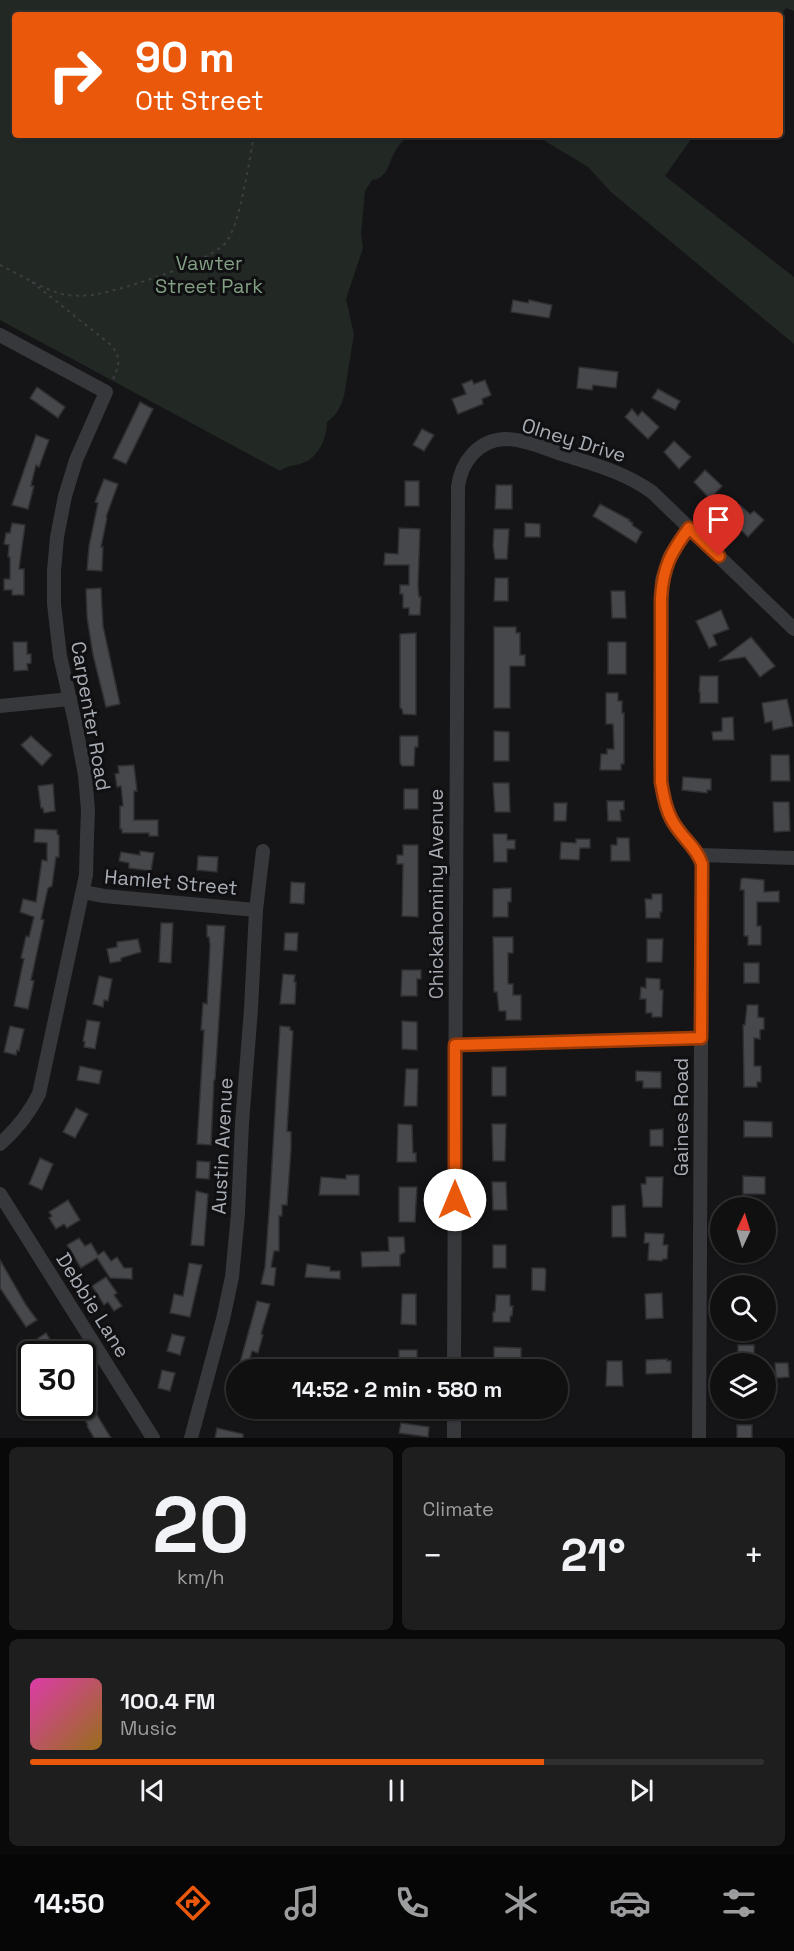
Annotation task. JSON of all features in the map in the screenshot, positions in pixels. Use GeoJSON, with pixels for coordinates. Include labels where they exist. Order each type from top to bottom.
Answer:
{"type":"FeatureCollection","features":[{"type":"Feature","properties":{"kind":"street"},"geometry":{"type":"LineString","coordinates":[[0,335],[106,392]]}},
{"type":"Feature","properties":{"kind":"street","name":"Carpenter Road"},"geometry":{"type":"LineString","coordinates":[[0,1144],[29,1114],[39,1094],[86,875],[88,810],[85,775],[60,656],[55,623],[54,571],[57,537],[65,496],[76,460],[106,392]]}},
{"type":"Feature","properties":{"kind":"street","name":"Olney Drive"},"geometry":{"type":"LineString","coordinates":[[499,440],[527,443],[618,472],[652,492],[794,629]]}},
{"type":"Feature","properties":{"kind":"street","name":"Chickahominy Avenue"},"geometry":{"type":"LineString","coordinates":[[454,1359],[458,487],[463,467],[470,456],[486,443],[499,440]]}},
{"type":"Feature","properties":{"kind":"street"},"geometry":{"type":"LineString","coordinates":[[689,528],[670,556],[662,580],[660,754],[661,782],[666,807],[677,829],[699,855],[794,858]]}},
{"type":"Feature","properties":{"kind":"street"},"geometry":{"type":"LineString","coordinates":[[0,706],[70,699]]}},
{"type":"Feature","properties":{"kind":"street","name":"Austin Avenue"},"geometry":{"type":"LineString","coordinates":[[191,1438],[223,1319],[231,1277],[238,1214],[256,910],[263,851]]}},
{"type":"Feature","properties":{"kind":"street","name":"Gaines Road"},"geometry":{"type":"LineString","coordinates":[[699,855],[702,864],[699,1438]]}},
{"type":"Feature","properties":{"kind":"street","name":"Hamlet Street"},"geometry":{"type":"LineString","coordinates":[[82,892],[256,910]]}},
{"type":"Feature","properties":{"kind":"street"},"geometry":{"type":"LineString","coordinates":[[455,1045],[701,1038]]}},
{"type":"Feature","properties":{"kind":"street","name":"Debbie Lane"},"geometry":{"type":"LineString","coordinates":[[0,1194],[153,1438]]}},
{"type":"Feature","properties":{"kind":"street"},"geometry":{"type":"LineString","coordinates":[[454,1419],[454,1438]]}},
{"type":"Feature","properties":{"kind":"path"},"geometry":{"type":"LineString","coordinates":[[0,265],[29,280],[68,295],[96,294],[115,290],[194,263],[216,252],[226,243],[235,224],[253,138]]}},
{"type":"Feature","properties":{"kind":"path"},"geometry":{"type":"LineString","coordinates":[[29,280],[117,352],[118,366],[106,392]]}},
{"type":"Feature","properties":{"kind":"green space","name":"Vawter Street Park"},"geometry":{"type":"Polygon","coordinates":[[[0,0],[794,0],[794,11],[786,8],[783,12],[12,12],[12,138],[407,138],[397,148],[385,173],[378,179],[372,180],[365,191],[361,234],[363,248],[346,299],[354,334],[344,396],[336,414],[327,422],[326,434],[318,451],[303,463],[280,471],[0,320],[0,0]]]}},
{"type":"Feature","properties":{"kind":"green space"},"geometry":{"type":"Polygon","coordinates":[[[540,138],[692,138],[665,176],[794,277],[794,344],[611,192],[588,167],[540,138]]]}},
{"type":"Feature","properties":{"kind":"building"},"geometry":{"type":"Polygon","coordinates":[[[513,300],[528,303],[529,300],[552,305],[549,318],[511,312],[513,300]]]}},
{"type":"Feature","properties":{"kind":"building"},"geometry":{"type":"Polygon","coordinates":[[[579,367],[618,372],[616,388],[593,385],[592,390],[577,388],[579,367]]]}},
{"type":"Feature","properties":{"kind":"building"},"geometry":{"type":"Polygon","coordinates":[[[472,380],[474,384],[485,380],[491,395],[482,399],[483,404],[458,414],[452,399],[466,394],[462,384],[472,380]]]}},
{"type":"Feature","properties":{"kind":"building"},"geometry":{"type":"Polygon","coordinates":[[[37,387],[65,407],[58,418],[30,398],[37,387]]]}},
{"type":"Feature","properties":{"kind":"building"},"geometry":{"type":"Polygon","coordinates":[[[658,389],[680,401],[675,410],[652,398],[658,389]]]}},
{"type":"Feature","properties":{"kind":"building"},"geometry":{"type":"Polygon","coordinates":[[[140,402],[153,409],[126,464],[113,458],[140,402]]]}},
{"type":"Feature","properties":{"kind":"building"},"geometry":{"type":"Polygon","coordinates":[[[632,409],[638,416],[642,411],[659,427],[648,439],[625,417],[632,409]]]}},
{"type":"Feature","properties":{"kind":"building"},"geometry":{"type":"Polygon","coordinates":[[[422,429],[434,435],[424,451],[413,445],[422,429]]]}},
{"type":"Feature","properties":{"kind":"building"},"geometry":{"type":"Polygon","coordinates":[[[36,435],[49,440],[39,467],[36,465],[28,509],[12,505],[36,435]]]}},
{"type":"Feature","properties":{"kind":"building"},"geometry":{"type":"Polygon","coordinates":[[[674,441],[691,457],[679,469],[664,452],[674,441]]]}},
{"type":"Feature","properties":{"kind":"building"},"geometry":{"type":"Polygon","coordinates":[[[705,470],[722,486],[710,499],[694,482],[705,470]]]}},
{"type":"Feature","properties":{"kind":"building"},"geometry":{"type":"Polygon","coordinates":[[[104,479],[118,484],[106,517],[101,547],[103,547],[102,571],[87,570],[89,546],[98,503],[95,502],[104,479]]]}},
{"type":"Feature","properties":{"kind":"building"},"geometry":{"type":"Polygon","coordinates":[[[405,481],[419,481],[419,506],[405,506],[405,481]]]}},
{"type":"Feature","properties":{"kind":"building"},"geometry":{"type":"Polygon","coordinates":[[[496,485],[512,485],[512,509],[495,509],[496,485]]]}},
{"type":"Feature","properties":{"kind":"building"},"geometry":{"type":"Polygon","coordinates":[[[600,504],[630,520],[632,525],[642,532],[636,543],[593,516],[600,504]]]}},
{"type":"Feature","properties":{"kind":"building"},"geometry":{"type":"Polygon","coordinates":[[[740,505],[750,514],[754,511],[764,520],[748,537],[728,517],[740,505]]]}},
{"type":"Feature","properties":{"kind":"building"},"geometry":{"type":"Polygon","coordinates":[[[12,523],[25,525],[19,569],[24,569],[24,595],[12,595],[12,590],[4,590],[4,579],[10,579],[10,557],[8,557],[9,545],[4,544],[6,533],[10,533],[12,523]]]}},
{"type":"Feature","properties":{"kind":"building"},"geometry":{"type":"Polygon","coordinates":[[[525,523],[540,524],[540,537],[525,537],[525,523]]]}},
{"type":"Feature","properties":{"kind":"building"},"geometry":{"type":"Polygon","coordinates":[[[399,528],[420,529],[418,586],[419,597],[421,597],[420,615],[409,615],[409,608],[403,608],[403,594],[400,594],[400,585],[409,585],[409,565],[384,565],[385,553],[398,554],[399,528]]]}},
{"type":"Feature","properties":{"kind":"building"},"geometry":{"type":"Polygon","coordinates":[[[494,529],[509,529],[507,559],[495,559],[494,529]]]}},
{"type":"Feature","properties":{"kind":"building"},"geometry":{"type":"Polygon","coordinates":[[[495,578],[508,578],[508,601],[494,601],[495,578]]]}},
{"type":"Feature","properties":{"kind":"building"},"geometry":{"type":"Polygon","coordinates":[[[101,588],[103,626],[120,704],[106,707],[93,655],[87,617],[86,589],[101,588]]]}},
{"type":"Feature","properties":{"kind":"building"},"geometry":{"type":"Polygon","coordinates":[[[611,591],[625,591],[626,618],[612,618],[611,591]]]}},
{"type":"Feature","properties":{"kind":"building"},"geometry":{"type":"Polygon","coordinates":[[[721,610],[729,629],[713,635],[717,645],[709,648],[696,621],[721,610]]]}},
{"type":"Feature","properties":{"kind":"building"},"geometry":{"type":"Polygon","coordinates":[[[494,627],[516,627],[516,633],[520,633],[520,655],[525,655],[525,666],[510,666],[510,708],[494,708],[494,627]]]}},
{"type":"Feature","properties":{"kind":"building"},"geometry":{"type":"Polygon","coordinates":[[[416,633],[416,715],[403,714],[400,708],[400,634],[416,633]]]}},
{"type":"Feature","properties":{"kind":"building"},"geometry":{"type":"Polygon","coordinates":[[[751,637],[775,666],[760,677],[745,657],[719,661],[751,637]]]}},
{"type":"Feature","properties":{"kind":"building"},"geometry":{"type":"Polygon","coordinates":[[[13,642],[27,642],[27,654],[31,654],[31,663],[27,664],[28,670],[14,671],[13,642]]]}},
{"type":"Feature","properties":{"kind":"building"},"geometry":{"type":"Polygon","coordinates":[[[608,642],[626,642],[626,674],[608,674],[608,642]]]}},
{"type":"Feature","properties":{"kind":"building"},"geometry":{"type":"Polygon","coordinates":[[[700,676],[718,676],[718,703],[700,703],[700,676]]]}},
{"type":"Feature","properties":{"kind":"building"},"geometry":{"type":"Polygon","coordinates":[[[606,693],[618,693],[618,701],[622,701],[624,764],[621,764],[621,770],[600,770],[601,754],[607,754],[607,749],[614,749],[613,724],[606,724],[606,693]]]}},
{"type":"Feature","properties":{"kind":"building"},"geometry":{"type":"Polygon","coordinates":[[[787,699],[793,726],[773,730],[772,721],[765,723],[762,703],[787,699]]]}},
{"type":"Feature","properties":{"kind":"building"},"geometry":{"type":"Polygon","coordinates":[[[733,717],[734,740],[713,740],[712,732],[722,731],[722,718],[733,717]]]}},
{"type":"Feature","properties":{"kind":"building"},"geometry":{"type":"Polygon","coordinates":[[[494,731],[509,732],[509,761],[494,761],[494,731]]]}},
{"type":"Feature","properties":{"kind":"building"},"geometry":{"type":"Polygon","coordinates":[[[31,736],[52,755],[42,766],[21,745],[31,736]]]}},
{"type":"Feature","properties":{"kind":"building"},"geometry":{"type":"Polygon","coordinates":[[[400,736],[418,736],[414,766],[402,766],[400,763],[400,736]]]}},
{"type":"Feature","properties":{"kind":"building"},"geometry":{"type":"Polygon","coordinates":[[[771,755],[789,755],[790,781],[771,781],[771,755]]]}},
{"type":"Feature","properties":{"kind":"building"},"geometry":{"type":"Polygon","coordinates":[[[134,765],[137,791],[134,791],[134,820],[158,820],[158,836],[149,836],[149,833],[122,833],[120,829],[120,806],[123,806],[121,786],[117,787],[115,774],[119,773],[118,766],[134,765]]]}},
{"type":"Feature","properties":{"kind":"building"},"geometry":{"type":"Polygon","coordinates":[[[683,777],[711,779],[711,790],[707,790],[707,793],[682,790],[683,777]]]}},
{"type":"Feature","properties":{"kind":"building"},"geometry":{"type":"Polygon","coordinates":[[[493,783],[509,783],[510,812],[495,812],[493,783]]]}},
{"type":"Feature","properties":{"kind":"building"},"geometry":{"type":"Polygon","coordinates":[[[53,784],[55,811],[44,813],[41,808],[38,786],[53,784]]]}},
{"type":"Feature","properties":{"kind":"building"},"geometry":{"type":"Polygon","coordinates":[[[404,789],[418,789],[418,809],[404,809],[404,789]]]}},
{"type":"Feature","properties":{"kind":"building"},"geometry":{"type":"Polygon","coordinates":[[[607,801],[624,801],[624,810],[620,810],[621,821],[608,821],[607,801]]]}},
{"type":"Feature","properties":{"kind":"building"},"geometry":{"type":"Polygon","coordinates":[[[773,802],[789,802],[790,831],[774,832],[773,802]]]}},
{"type":"Feature","properties":{"kind":"building"},"geometry":{"type":"Polygon","coordinates":[[[554,803],[567,803],[566,821],[554,821],[554,803]]]}},
{"type":"Feature","properties":{"kind":"building"},"geometry":{"type":"Polygon","coordinates":[[[35,829],[57,830],[59,857],[56,857],[52,886],[48,888],[41,919],[44,920],[31,980],[34,981],[28,1009],[14,1006],[24,959],[21,958],[26,936],[29,937],[34,917],[20,912],[23,899],[36,902],[42,860],[47,861],[47,843],[34,842],[35,829]]]}},
{"type":"Feature","properties":{"kind":"building"},"geometry":{"type":"Polygon","coordinates":[[[493,834],[507,834],[507,840],[515,840],[515,849],[507,849],[507,862],[494,862],[493,834]]]}},
{"type":"Feature","properties":{"kind":"building"},"geometry":{"type":"Polygon","coordinates":[[[617,838],[629,838],[630,861],[611,861],[611,845],[617,845],[617,838]]]}},
{"type":"Feature","properties":{"kind":"building"},"geometry":{"type":"Polygon","coordinates":[[[576,839],[590,839],[590,848],[580,848],[579,860],[560,859],[561,842],[576,843],[576,839]]]}},
{"type":"Feature","properties":{"kind":"building"},"geometry":{"type":"Polygon","coordinates":[[[403,845],[418,845],[418,917],[402,916],[403,864],[397,864],[397,855],[403,855],[403,845]]]}},
{"type":"Feature","properties":{"kind":"building"},"geometry":{"type":"Polygon","coordinates":[[[140,851],[154,853],[151,871],[129,868],[129,863],[119,861],[121,852],[140,855],[140,851]]]}},
{"type":"Feature","properties":{"kind":"building"},"geometry":{"type":"Polygon","coordinates":[[[198,856],[218,857],[217,872],[197,870],[198,856]]]}},
{"type":"Feature","properties":{"kind":"building"},"geometry":{"type":"Polygon","coordinates":[[[741,879],[764,880],[764,892],[779,891],[779,902],[757,902],[757,926],[761,926],[761,945],[748,945],[748,936],[744,936],[744,890],[740,890],[741,879]]]}},
{"type":"Feature","properties":{"kind":"building"},"geometry":{"type":"Polygon","coordinates":[[[291,882],[305,883],[304,904],[290,903],[291,882]]]}},
{"type":"Feature","properties":{"kind":"building"},"geometry":{"type":"Polygon","coordinates":[[[511,888],[508,917],[493,917],[493,889],[511,888]]]}},
{"type":"Feature","properties":{"kind":"building"},"geometry":{"type":"Polygon","coordinates":[[[652,894],[662,894],[660,918],[646,918],[645,899],[652,899],[652,894]]]}},
{"type":"Feature","properties":{"kind":"building"},"geometry":{"type":"Polygon","coordinates":[[[161,923],[173,923],[171,963],[159,962],[161,923]]]}},
{"type":"Feature","properties":{"kind":"building"},"geometry":{"type":"Polygon","coordinates":[[[207,925],[225,926],[211,1145],[197,1144],[204,1030],[201,1030],[203,1003],[207,1004],[210,946],[207,925]]]}},
{"type":"Feature","properties":{"kind":"building"},"geometry":{"type":"Polygon","coordinates":[[[285,933],[298,933],[297,951],[284,950],[285,933]]]}},
{"type":"Feature","properties":{"kind":"building"},"geometry":{"type":"Polygon","coordinates":[[[493,937],[513,937],[513,953],[508,953],[508,984],[513,984],[513,995],[521,995],[521,1020],[506,1020],[506,1011],[499,1011],[497,992],[494,992],[493,937]]]}},
{"type":"Feature","properties":{"kind":"building"},"geometry":{"type":"Polygon","coordinates":[[[138,939],[141,952],[110,963],[107,949],[117,947],[117,942],[138,939]]]}},
{"type":"Feature","properties":{"kind":"building"},"geometry":{"type":"Polygon","coordinates":[[[647,939],[663,939],[662,962],[647,962],[647,939]]]}},
{"type":"Feature","properties":{"kind":"building"},"geometry":{"type":"Polygon","coordinates":[[[744,963],[759,963],[759,983],[744,983],[744,963]]]}},
{"type":"Feature","properties":{"kind":"building"},"geometry":{"type":"Polygon","coordinates":[[[402,970],[421,970],[421,979],[417,979],[417,996],[401,996],[402,970]]]}},
{"type":"Feature","properties":{"kind":"building"},"geometry":{"type":"Polygon","coordinates":[[[283,974],[295,975],[295,1004],[280,1004],[283,974]]]}},
{"type":"Feature","properties":{"kind":"building"},"geometry":{"type":"Polygon","coordinates":[[[99,976],[112,979],[108,1001],[104,1000],[103,1007],[93,1004],[99,976]]]}},
{"type":"Feature","properties":{"kind":"building"},"geometry":{"type":"Polygon","coordinates":[[[646,978],[660,979],[660,990],[663,990],[662,1017],[652,1017],[652,1013],[646,1013],[646,999],[640,999],[641,987],[646,988],[646,978]]]}},
{"type":"Feature","properties":{"kind":"building"},"geometry":{"type":"Polygon","coordinates":[[[747,1005],[758,1005],[758,1017],[764,1018],[764,1029],[760,1030],[760,1039],[754,1038],[754,1066],[761,1066],[761,1082],[757,1082],[757,1087],[744,1087],[743,1025],[745,1025],[747,1005]]]}},
{"type":"Feature","properties":{"kind":"building"},"geometry":{"type":"Polygon","coordinates":[[[87,1020],[100,1022],[95,1049],[84,1047],[87,1020]]]}},
{"type":"Feature","properties":{"kind":"building"},"geometry":{"type":"Polygon","coordinates":[[[402,1021],[417,1022],[417,1050],[402,1049],[402,1021]]]}},
{"type":"Feature","properties":{"kind":"building"},"geometry":{"type":"Polygon","coordinates":[[[10,1026],[24,1029],[16,1055],[4,1052],[10,1026]]]}},
{"type":"Feature","properties":{"kind":"building"},"geometry":{"type":"Polygon","coordinates":[[[280,1026],[290,1027],[293,1031],[287,1131],[291,1132],[291,1149],[287,1205],[282,1205],[282,1216],[279,1216],[279,1251],[274,1251],[271,1267],[276,1268],[274,1286],[261,1284],[265,1267],[280,1026]]]}},
{"type":"Feature","properties":{"kind":"building"},"geometry":{"type":"Polygon","coordinates":[[[80,1066],[102,1071],[99,1084],[77,1080],[80,1066]]]}},
{"type":"Feature","properties":{"kind":"building"},"geometry":{"type":"Polygon","coordinates":[[[492,1067],[506,1067],[506,1096],[492,1096],[492,1067]]]}},
{"type":"Feature","properties":{"kind":"building"},"geometry":{"type":"Polygon","coordinates":[[[406,1069],[418,1069],[417,1106],[404,1106],[406,1069]]]}},
{"type":"Feature","properties":{"kind":"building"},"geometry":{"type":"Polygon","coordinates":[[[636,1071],[661,1072],[661,1088],[643,1088],[643,1081],[636,1081],[636,1071]]]}},
{"type":"Feature","properties":{"kind":"building"},"geometry":{"type":"Polygon","coordinates":[[[76,1108],[88,1114],[75,1138],[63,1132],[76,1108]]]}},
{"type":"Feature","properties":{"kind":"building"},"geometry":{"type":"Polygon","coordinates":[[[744,1121],[772,1122],[772,1137],[744,1137],[744,1121]]]}},
{"type":"Feature","properties":{"kind":"building"},"geometry":{"type":"Polygon","coordinates":[[[398,1124],[412,1125],[413,1153],[416,1153],[416,1162],[397,1162],[398,1124]]]}},
{"type":"Feature","properties":{"kind":"building"},"geometry":{"type":"Polygon","coordinates":[[[492,1124],[506,1124],[505,1161],[493,1161],[492,1124]]]}},
{"type":"Feature","properties":{"kind":"building"},"geometry":{"type":"Polygon","coordinates":[[[663,1129],[663,1146],[650,1146],[650,1130],[663,1129]]]}},
{"type":"Feature","properties":{"kind":"building"},"geometry":{"type":"Polygon","coordinates":[[[40,1158],[53,1164],[42,1190],[29,1184],[40,1158]]]}},
{"type":"Feature","properties":{"kind":"building"},"geometry":{"type":"Polygon","coordinates":[[[197,1161],[210,1162],[209,1179],[196,1178],[197,1161]]]}},
{"type":"Feature","properties":{"kind":"building"},"geometry":{"type":"Polygon","coordinates":[[[346,1175],[359,1175],[359,1195],[319,1195],[321,1177],[346,1179],[346,1175]]]}},
{"type":"Feature","properties":{"kind":"building"},"geometry":{"type":"Polygon","coordinates":[[[743,1176],[765,1177],[765,1194],[743,1194],[743,1176]]]}},
{"type":"Feature","properties":{"kind":"building"},"geometry":{"type":"Polygon","coordinates":[[[646,1177],[663,1177],[662,1207],[643,1207],[641,1184],[646,1184],[646,1177]]]}},
{"type":"Feature","properties":{"kind":"building"},"geometry":{"type":"Polygon","coordinates":[[[492,1182],[506,1182],[507,1210],[493,1210],[492,1182]]]}},
{"type":"Feature","properties":{"kind":"building"},"geometry":{"type":"Polygon","coordinates":[[[399,1187],[417,1187],[415,1222],[399,1222],[399,1187]]]}},
{"type":"Feature","properties":{"kind":"building"},"geometry":{"type":"Polygon","coordinates":[[[196,1191],[208,1194],[204,1246],[191,1245],[196,1191]]]}},
{"type":"Feature","properties":{"kind":"building"},"geometry":{"type":"Polygon","coordinates":[[[68,1200],[80,1220],[67,1228],[64,1224],[56,1229],[49,1218],[52,1216],[49,1212],[68,1200]]]}},
{"type":"Feature","properties":{"kind":"building"},"geometry":{"type":"Polygon","coordinates":[[[625,1205],[626,1237],[612,1237],[612,1206],[625,1205]]]}},
{"type":"Feature","properties":{"kind":"building"},"geometry":{"type":"Polygon","coordinates":[[[645,1233],[664,1234],[663,1245],[668,1245],[667,1259],[648,1260],[649,1243],[644,1243],[645,1233]]]}},
{"type":"Feature","properties":{"kind":"building"},"geometry":{"type":"Polygon","coordinates":[[[388,1237],[404,1237],[405,1252],[400,1255],[400,1266],[362,1267],[361,1252],[389,1251],[388,1237]]]}},
{"type":"Feature","properties":{"kind":"building"},"geometry":{"type":"Polygon","coordinates":[[[79,1238],[85,1246],[91,1243],[98,1255],[104,1251],[111,1261],[117,1257],[124,1268],[132,1268],[132,1279],[110,1278],[97,1258],[81,1268],[67,1245],[79,1238]]]}},
{"type":"Feature","properties":{"kind":"building"},"geometry":{"type":"Polygon","coordinates":[[[493,1245],[506,1245],[506,1268],[493,1268],[493,1245]]]}},
{"type":"Feature","properties":{"kind":"building"},"geometry":{"type":"Polygon","coordinates":[[[0,1260],[37,1320],[26,1327],[0,1288],[0,1260]]]}},
{"type":"Feature","properties":{"kind":"building"},"geometry":{"type":"Polygon","coordinates":[[[189,1263],[202,1265],[190,1317],[170,1313],[174,1294],[183,1296],[189,1263]]]}},
{"type":"Feature","properties":{"kind":"building"},"geometry":{"type":"Polygon","coordinates":[[[307,1264],[330,1267],[330,1271],[340,1271],[340,1279],[305,1277],[307,1264]]]}},
{"type":"Feature","properties":{"kind":"building"},"geometry":{"type":"Polygon","coordinates":[[[532,1268],[546,1270],[545,1291],[532,1290],[532,1268]]]}},
{"type":"Feature","properties":{"kind":"building"},"geometry":{"type":"Polygon","coordinates":[[[106,1277],[117,1293],[114,1295],[122,1306],[114,1311],[108,1302],[104,1305],[92,1286],[106,1277]]]}},
{"type":"Feature","properties":{"kind":"building"},"geometry":{"type":"Polygon","coordinates":[[[662,1293],[663,1318],[646,1319],[645,1294],[662,1293]]]}},
{"type":"Feature","properties":{"kind":"building"},"geometry":{"type":"Polygon","coordinates":[[[402,1294],[416,1294],[416,1325],[401,1324],[402,1294]]]}},
{"type":"Feature","properties":{"kind":"building"},"geometry":{"type":"Polygon","coordinates":[[[496,1295],[510,1295],[510,1306],[513,1306],[510,1322],[493,1322],[496,1295]]]}},
{"type":"Feature","properties":{"kind":"building"},"geometry":{"type":"Polygon","coordinates":[[[257,1301],[270,1304],[258,1353],[252,1351],[250,1359],[241,1359],[257,1301]]]}},
{"type":"Feature","properties":{"kind":"building"},"geometry":{"type":"Polygon","coordinates":[[[46,1333],[51,1341],[34,1341],[46,1333]]]}},
{"type":"Feature","properties":{"kind":"building"},"geometry":{"type":"Polygon","coordinates":[[[172,1334],[185,1337],[180,1355],[167,1351],[172,1334]]]}},
{"type":"Feature","properties":{"kind":"building"},"geometry":{"type":"Polygon","coordinates":[[[738,1345],[754,1345],[754,1353],[738,1353],[738,1345]]]}},
{"type":"Feature","properties":{"kind":"building"},"geometry":{"type":"Polygon","coordinates":[[[494,1347],[521,1348],[521,1359],[494,1359],[494,1347]]]}},
{"type":"Feature","properties":{"kind":"building"},"geometry":{"type":"Polygon","coordinates":[[[399,1350],[417,1350],[417,1359],[399,1359],[399,1350]]]}},
{"type":"Feature","properties":{"kind":"building"},"geometry":{"type":"Polygon","coordinates":[[[667,1359],[671,1361],[671,1373],[646,1374],[646,1360],[667,1359]]]}},
{"type":"Feature","properties":{"kind":"building"},"geometry":{"type":"Polygon","coordinates":[[[607,1361],[622,1361],[623,1386],[606,1386],[607,1361]]]}},
{"type":"Feature","properties":{"kind":"building"},"geometry":{"type":"Polygon","coordinates":[[[776,1363],[788,1363],[789,1377],[776,1378],[776,1363]]]}},
{"type":"Feature","properties":{"kind":"building"},"geometry":{"type":"Polygon","coordinates":[[[162,1370],[175,1373],[170,1391],[158,1388],[162,1370]]]}},
{"type":"Feature","properties":{"kind":"building"},"geometry":{"type":"Polygon","coordinates":[[[96,1414],[111,1438],[94,1438],[85,1419],[96,1419],[96,1414]]]}},
{"type":"Feature","properties":{"kind":"building"},"geometry":{"type":"Polygon","coordinates":[[[401,1423],[429,1427],[428,1437],[399,1433],[401,1423]]]}},
{"type":"Feature","properties":{"kind":"building"},"geometry":{"type":"Polygon","coordinates":[[[737,1425],[752,1425],[752,1438],[737,1438],[737,1425]]]}},
{"type":"Feature","properties":{"kind":"building"},"geometry":{"type":"Polygon","coordinates":[[[217,1428],[243,1434],[243,1438],[215,1438],[217,1428]]]}},
{"type":"Feature","properties":{"kind":"route"},"geometry":{"type":"LineString","coordinates":[[455,1200],[455,1045],[701,1038],[702,864],[695,848],[671,819],[663,797],[660,754],[661,598],[665,568],[670,556],[689,528],[719,556]]}}]}
